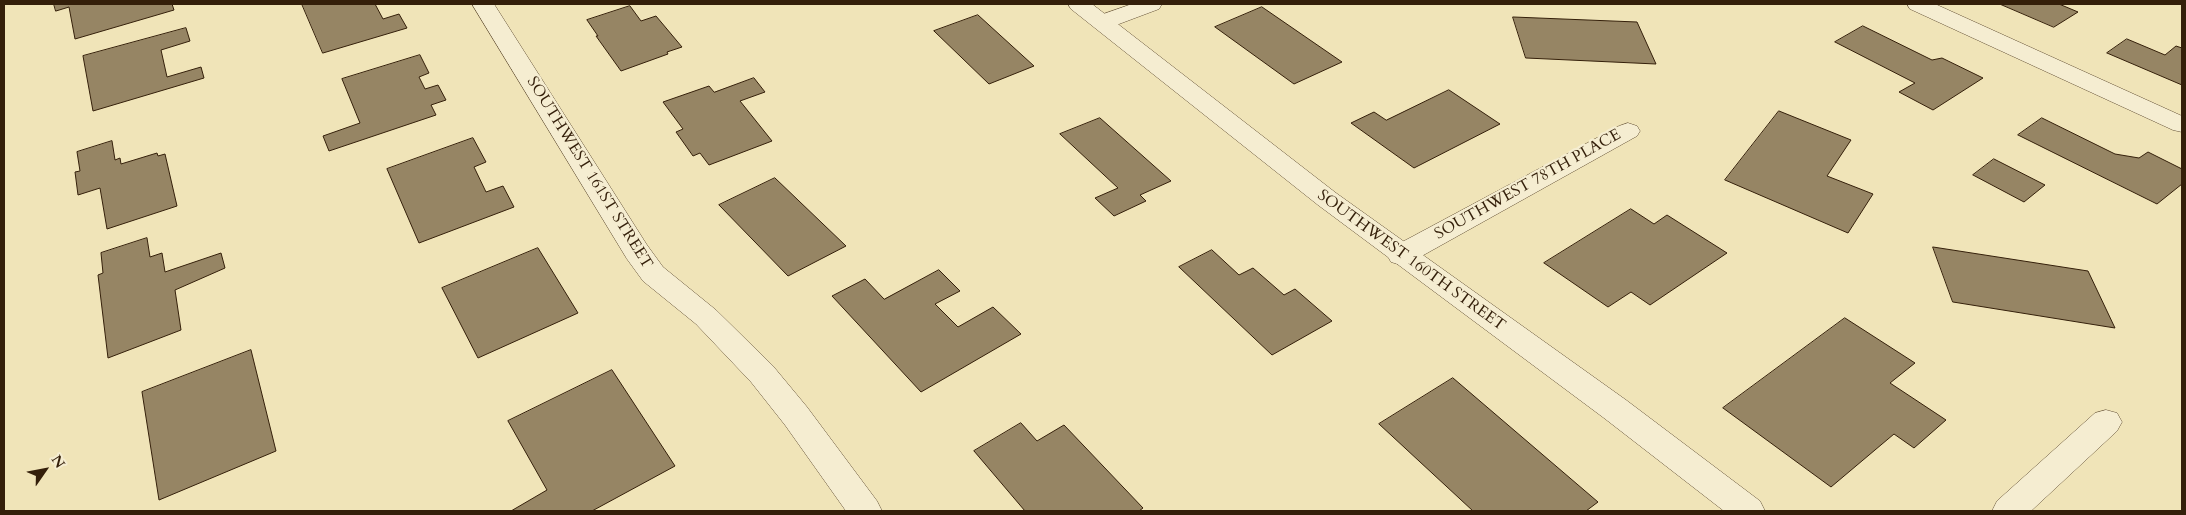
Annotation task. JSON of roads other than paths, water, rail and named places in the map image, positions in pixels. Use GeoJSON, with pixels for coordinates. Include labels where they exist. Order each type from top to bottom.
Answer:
{"type":"FeatureCollection","features":[{"type":"Feature","properties":{"kind":"street","name":"SOUTHWEST 161ST STREET"},"geometry":{"type":"LineString","coordinates":[[483,4],[637,252],[653,274],[706,317],[762,374],[796,416],[865,511]]}},
{"type":"Feature","properties":{"kind":"street","name":"SOUTHWEST 160TH STREET"},"geometry":{"type":"LineString","coordinates":[[1080,4],[1319,193],[1401,255],[1615,409],[1748,511]]}},
{"type":"Feature","properties":{"kind":"street"},"geometry":{"type":"LineString","coordinates":[[1103,22],[1151,4]]}},
{"type":"Feature","properties":{"kind":"street"},"geometry":{"type":"LineString","coordinates":[[1918,4],[2182,125]]}},
{"type":"Feature","properties":{"kind":"street","name":"SOUTHWEST 78TH PLACE"},"geometry":{"type":"LineString","coordinates":[[1401,255],[1628,131]]}},
{"type":"Feature","properties":{"kind":"street"},"geometry":{"type":"LineString","coordinates":[[2009,511],[2106,422]]}}]}
